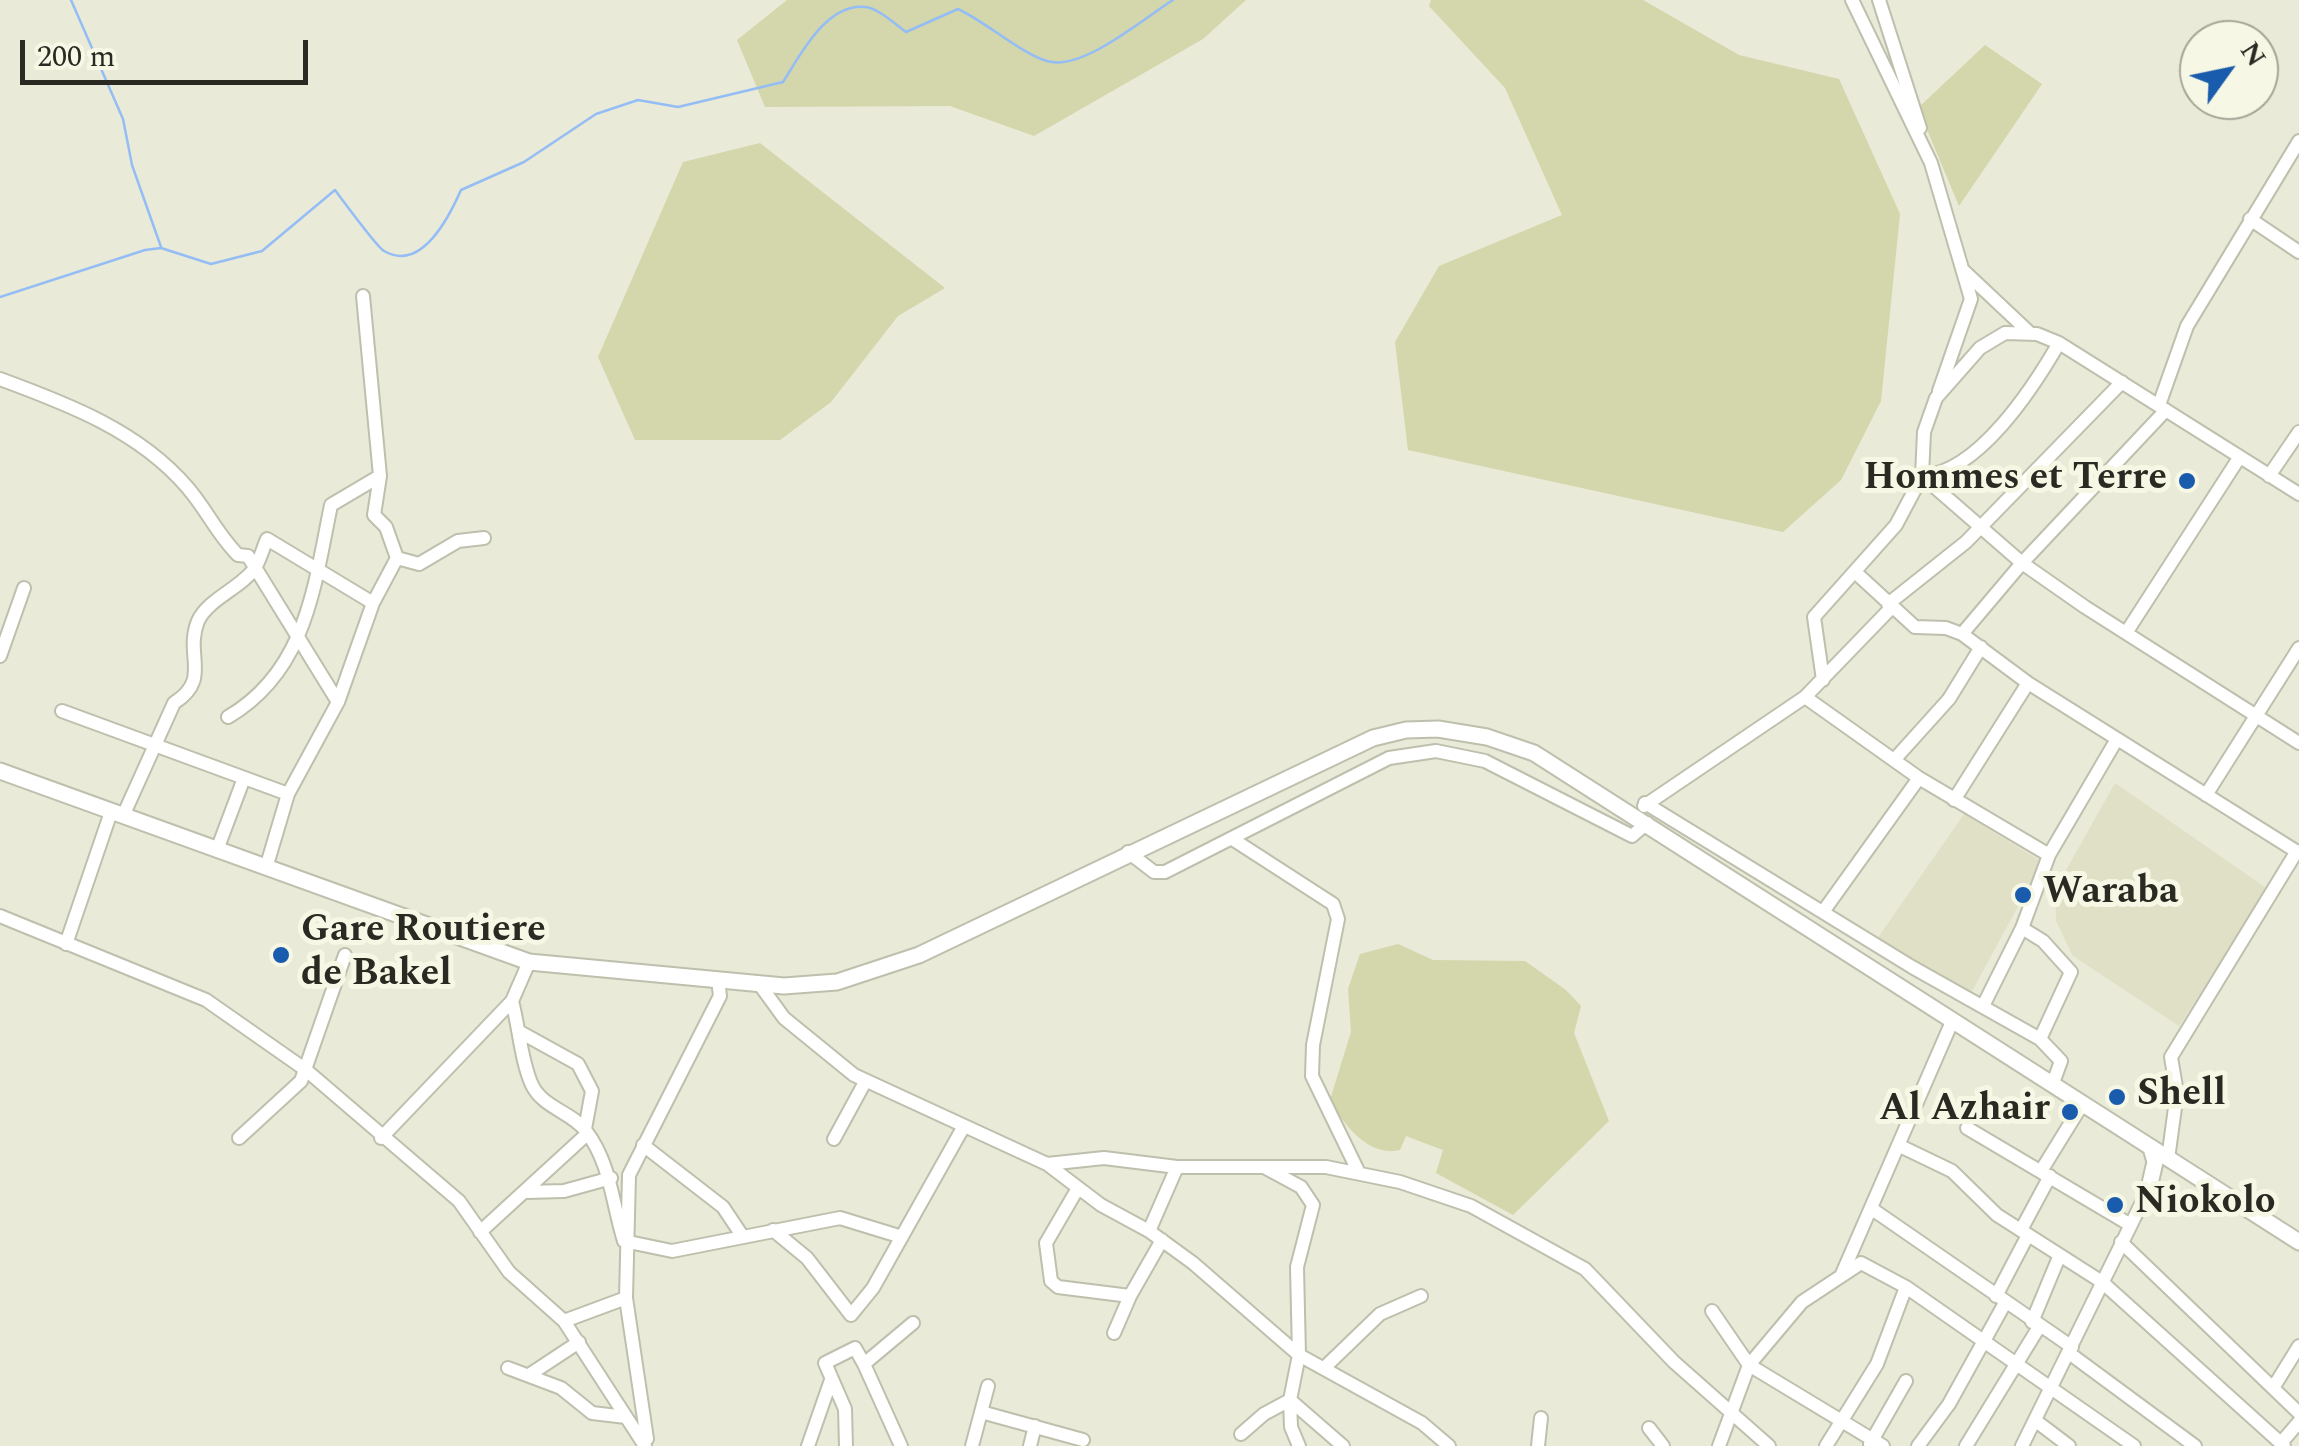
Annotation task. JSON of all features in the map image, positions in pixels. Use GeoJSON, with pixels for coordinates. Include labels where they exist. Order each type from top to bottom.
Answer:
{"type":"FeatureCollection","features":[{"type":"Feature","properties":{"kind":"main road"},"geometry":{"type":"LineString","coordinates":[[0,770],[529,962],[811,986],[897,964],[1327,758],[1406,730],[1464,732],[1517,746],[1643,814],[1951,1024],[2053,1083],[2299,1242]]}},
{"type":"Feature","properties":{"kind":"main road"},"geometry":{"type":"LineString","coordinates":[[2149,1188],[2155,1162],[2151,1148]]}},
{"type":"Feature","properties":{"kind":"main road"},"geometry":{"type":"LineString","coordinates":[[2149,1188],[2173,1162]]}},
{"type":"Feature","properties":{"kind":"street"},"geometry":{"type":"LineString","coordinates":[[1852,0],[1931,163]]}},
{"type":"Feature","properties":{"kind":"street"},"geometry":{"type":"LineString","coordinates":[[1823,680],[1814,617],[1896,526],[1922,476],[1924,432],[1971,299],[1879,0]]}},
{"type":"Feature","properties":{"kind":"street"},"geometry":{"type":"LineString","coordinates":[[1962,634],[2022,562],[2163,408],[2187,326],[2299,141]]}},
{"type":"Feature","properties":{"kind":"street"},"geometry":{"type":"LineString","coordinates":[[2250,219],[2299,252]]}},
{"type":"Feature","properties":{"kind":"street"},"geometry":{"type":"LineString","coordinates":[[1962,270],[2030,334]]}},
{"type":"Feature","properties":{"kind":"street"},"geometry":{"type":"LineString","coordinates":[[266,868],[288,794],[338,702],[373,603],[396,558],[386,527],[374,515],[380,476],[363,296]]}},
{"type":"Feature","properties":{"kind":"street"},"geometry":{"type":"LineString","coordinates":[[1936,398],[1980,348],[2005,333],[2030,334],[2059,343],[2299,494]]}},
{"type":"Feature","properties":{"kind":"street"},"geometry":{"type":"LineString","coordinates":[[1922,476],[1942,475],[1999,428],[2034,386],[2059,343]]}},
{"type":"Feature","properties":{"kind":"street"},"geometry":{"type":"LineString","coordinates":[[0,380],[70,405],[150,452],[187,487],[210,516],[215,532],[238,556],[248,556],[338,702]]}},
{"type":"Feature","properties":{"kind":"street"},"geometry":{"type":"LineString","coordinates":[[1128,852],[1154,872],[1165,872],[1234,840],[1324,787],[1389,758],[1436,752],[1485,760],[1632,836],[1643,814],[1805,697],[1890,606],[1980,528],[2122,382]]}},
{"type":"Feature","properties":{"kind":"street"},"geometry":{"type":"LineString","coordinates":[[2268,476],[2299,432]]}},
{"type":"Feature","properties":{"kind":"street"},"geometry":{"type":"LineString","coordinates":[[2126,633],[2239,458]]}},
{"type":"Feature","properties":{"kind":"street"},"geometry":{"type":"LineString","coordinates":[[228,717],[271,686],[299,638],[330,506],[380,476]]}},
{"type":"Feature","properties":{"kind":"street"},"geometry":{"type":"LineString","coordinates":[[1922,476],[2022,562],[2299,743]]}},
{"type":"Feature","properties":{"kind":"street"},"geometry":{"type":"LineString","coordinates":[[396,558],[419,564],[458,542],[484,538]]}},
{"type":"Feature","properties":{"kind":"street"},"geometry":{"type":"LineString","coordinates":[[66,944],[117,814],[174,704],[188,695],[196,681],[192,650],[199,620],[255,568],[267,539],[373,603]]}},
{"type":"Feature","properties":{"kind":"street"},"geometry":{"type":"LineString","coordinates":[[1855,572],[1915,627],[1946,628],[1962,634],[2028,683],[2298,852],[2171,1057],[2177,1093],[2173,1162]]}},
{"type":"Feature","properties":{"kind":"street"},"geometry":{"type":"LineString","coordinates":[[0,656],[24,588]]}},
{"type":"Feature","properties":{"kind":"street"},"geometry":{"type":"LineString","coordinates":[[1894,760],[1949,699],[1982,647]]}},
{"type":"Feature","properties":{"kind":"street"},"geometry":{"type":"LineString","coordinates":[[2206,795],[2299,648]]}},
{"type":"Feature","properties":{"kind":"street"},"geometry":{"type":"LineString","coordinates":[[1954,800],[2028,683]]}},
{"type":"Feature","properties":{"kind":"street"},"geometry":{"type":"LineString","coordinates":[[1805,697],[1919,778],[2049,856]]}},
{"type":"Feature","properties":{"kind":"street"},"geometry":{"type":"LineString","coordinates":[[62,711],[288,794]]}},
{"type":"Feature","properties":{"kind":"street"},"geometry":{"type":"LineString","coordinates":[[1983,1006],[2022,928],[2049,856],[2117,738]]}},
{"type":"Feature","properties":{"kind":"street"},"geometry":{"type":"LineString","coordinates":[[217,850],[244,778]]}},
{"type":"Feature","properties":{"kind":"street"},"geometry":{"type":"LineString","coordinates":[[1824,909],[1919,778]]}},
{"type":"Feature","properties":{"kind":"street"},"geometry":{"type":"LineString","coordinates":[[1643,814],[1824,909],[1912,967],[2040,1039],[2061,1061],[2053,1083]]}},
{"type":"Feature","properties":{"kind":"street"},"geometry":{"type":"LineString","coordinates":[[1234,840],[1332,904],[1338,920],[1312,1076],[1360,1174]]}},
{"type":"Feature","properties":{"kind":"street"},"geometry":{"type":"LineString","coordinates":[[0,916],[206,1000],[306,1070],[459,1201],[509,1272],[564,1321],[648,1446]]}},
{"type":"Feature","properties":{"kind":"street"},"geometry":{"type":"LineString","coordinates":[[2022,928],[2043,941],[2070,972],[2068,987],[2040,1039]]}},
{"type":"Feature","properties":{"kind":"street"},"geometry":{"type":"LineString","coordinates":[[239,1138],[301,1081],[345,954]]}},
{"type":"Feature","properties":{"kind":"street"},"geometry":{"type":"LineString","coordinates":[[381,1138],[512,1001],[529,962]]}},
{"type":"Feature","properties":{"kind":"street"},"geometry":{"type":"LineString","coordinates":[[648,1446],[642,1427],[626,1298],[624,1241],[629,1176],[720,996],[718,980]]}},
{"type":"Feature","properties":{"kind":"street"},"geometry":{"type":"LineString","coordinates":[[760,984],[784,1018],[866,1082],[1046,1164],[1162,1240],[1299,1355],[1422,1422],[1449,1446]]}},
{"type":"Feature","properties":{"kind":"street"},"geometry":{"type":"LineString","coordinates":[[512,1001],[532,1085],[543,1100],[586,1131],[610,1178],[624,1241]]}},
{"type":"Feature","properties":{"kind":"street"},"geometry":{"type":"LineString","coordinates":[[1841,1277],[1951,1024]]}},
{"type":"Feature","properties":{"kind":"street"},"geometry":{"type":"LineString","coordinates":[[480,1232],[527,1192],[586,1131],[592,1091],[578,1064],[520,1032]]}},
{"type":"Feature","properties":{"kind":"street"},"geometry":{"type":"LineString","coordinates":[[834,1139],[866,1082]]}},
{"type":"Feature","properties":{"kind":"street"},"geometry":{"type":"LineString","coordinates":[[1918,1446],[1949,1404],[1984,1342],[2046,1173],[2083,1103]]}},
{"type":"Feature","properties":{"kind":"street"},"geometry":{"type":"LineString","coordinates":[[773,1230],[807,1258],[850,1315],[873,1288],[964,1126]]}},
{"type":"Feature","properties":{"kind":"street"},"geometry":{"type":"LineString","coordinates":[[1967,1128],[2129,1224]]}},
{"type":"Feature","properties":{"kind":"street"},"geometry":{"type":"LineString","coordinates":[[642,1145],[723,1207],[743,1236]]}},
{"type":"Feature","properties":{"kind":"street"},"geometry":{"type":"LineString","coordinates":[[1900,1146],[1952,1171],[1997,1215],[2102,1282],[2282,1445],[2299,1422]]}},
{"type":"Feature","properties":{"kind":"street"},"geometry":{"type":"LineString","coordinates":[[1046,1164],[1104,1158],[1177,1167],[1326,1167],[1471,1206],[1585,1269],[1674,1362],[1770,1446]]}},
{"type":"Feature","properties":{"kind":"street"},"geometry":{"type":"LineString","coordinates":[[1262,1166],[1301,1187],[1313,1205],[1297,1267],[1299,1355],[1290,1400],[1291,1427],[1299,1446]]}},
{"type":"Feature","properties":{"kind":"street"},"geometry":{"type":"LineString","coordinates":[[1149,1231],[1177,1167]]}},
{"type":"Feature","properties":{"kind":"street"},"geometry":{"type":"LineString","coordinates":[[527,1192],[564,1191],[610,1178]]}},
{"type":"Feature","properties":{"kind":"street"},"geometry":{"type":"LineString","coordinates":[[1078,1188],[1046,1242],[1051,1281],[1058,1286],[1130,1296]]}},
{"type":"Feature","properties":{"kind":"street"},"geometry":{"type":"LineString","coordinates":[[2022,1446],[2149,1188]]}},
{"type":"Feature","properties":{"kind":"street"},"geometry":{"type":"LineString","coordinates":[[1872,1209],[2035,1324],[2195,1446]]}},
{"type":"Feature","properties":{"kind":"street"},"geometry":{"type":"LineString","coordinates":[[624,1241],[672,1251],[840,1218],[902,1236]]}},
{"type":"Feature","properties":{"kind":"street"},"geometry":{"type":"LineString","coordinates":[[1114,1332],[1162,1240]]}},
{"type":"Feature","properties":{"kind":"street"},"geometry":{"type":"LineString","coordinates":[[2120,1242],[2299,1413]]}},
{"type":"Feature","properties":{"kind":"street"},"geometry":{"type":"LineString","coordinates":[[1966,1446],[2035,1324],[2059,1257]]}},
{"type":"Feature","properties":{"kind":"street"},"geometry":{"type":"LineString","coordinates":[[1719,1446],[1749,1365],[1802,1302],[1861,1263],[1906,1287],[2134,1446]]}},
{"type":"Feature","properties":{"kind":"street"},"geometry":{"type":"LineString","coordinates":[[1826,1446],[1876,1364],[1906,1287]]}},
{"type":"Feature","properties":{"kind":"street"},"geometry":{"type":"LineString","coordinates":[[1324,1368],[1380,1314],[1421,1296]]}},
{"type":"Feature","properties":{"kind":"street"},"geometry":{"type":"LineString","coordinates":[[564,1321],[626,1298]]}},
{"type":"Feature","properties":{"kind":"street"},"geometry":{"type":"LineString","coordinates":[[1712,1311],[1749,1365],[1875,1444],[1906,1382]]}},
{"type":"Feature","properties":{"kind":"street"},"geometry":{"type":"LineString","coordinates":[[864,1364],[912,1322]]}},
{"type":"Feature","properties":{"kind":"street"},"geometry":{"type":"LineString","coordinates":[[529,1375],[579,1342]]}},
{"type":"Feature","properties":{"kind":"street"},"geometry":{"type":"LineString","coordinates":[[2273,1388],[2299,1346]]}},
{"type":"Feature","properties":{"kind":"street"},"geometry":{"type":"LineString","coordinates":[[846,1446],[845,1409],[827,1361],[855,1348],[901,1446]]}},
{"type":"Feature","properties":{"kind":"street"},"geometry":{"type":"LineString","coordinates":[[508,1368],[561,1388],[592,1413],[626,1416]]}},
{"type":"Feature","properties":{"kind":"street"},"geometry":{"type":"LineString","coordinates":[[808,1446],[831,1380]]}},
{"type":"Feature","properties":{"kind":"street"},"geometry":{"type":"LineString","coordinates":[[972,1446],[988,1386]]}},
{"type":"Feature","properties":{"kind":"street"},"geometry":{"type":"LineString","coordinates":[[1241,1434],[1290,1400]]}},
{"type":"Feature","properties":{"kind":"street"},"geometry":{"type":"LineString","coordinates":[[1290,1400],[1343,1446]]}},
{"type":"Feature","properties":{"kind":"street"},"geometry":{"type":"LineString","coordinates":[[981,1412],[1083,1440]]}},
{"type":"Feature","properties":{"kind":"street"},"geometry":{"type":"LineString","coordinates":[[1538,1446],[1541,1418]]}},
{"type":"Feature","properties":{"kind":"street"},"geometry":{"type":"LineString","coordinates":[[2036,1420],[2069,1446]]}},
{"type":"Feature","properties":{"kind":"street"},"geometry":{"type":"LineString","coordinates":[[1030,1446],[1035,1426]]}},
{"type":"Feature","properties":{"kind":"street"},"geometry":{"type":"LineString","coordinates":[[1649,1428],[1663,1446]]}},
{"type":"Feature","properties":{"kind":"shaded area"},"geometry":{"type":"Polygon","coordinates":[[[787,0],[1246,0],[1203,39],[1034,136],[950,106],[765,107],[737,40],[787,0]]]}},
{"type":"Feature","properties":{"kind":"shaded area"},"geometry":{"type":"Polygon","coordinates":[[[1431,0],[1643,0],[1739,55],[1839,79],[1900,214],[1881,401],[1841,480],[1783,532],[1408,450],[1395,342],[1439,266],[1562,215],[1505,88],[1429,6],[1431,0]]]}},
{"type":"Feature","properties":{"kind":"shaded area"},"geometry":{"type":"Polygon","coordinates":[[[1985,45],[2042,84],[1959,206],[1918,108],[1985,45]]]}},
{"type":"Feature","properties":{"kind":"shaded area"},"geometry":{"type":"Polygon","coordinates":[[[760,143],[945,288],[898,316],[831,402],[780,440],[635,440],[598,357],[683,162],[760,143]]]}},
{"type":"Feature","properties":{"kind":"shaded area"},"geometry":{"type":"Polygon","coordinates":[[[2115,783],[2269,890],[2179,1026],[2073,956],[2056,921],[2056,888],[2115,783]]]}},
{"type":"Feature","properties":{"kind":"shaded area"},"geometry":{"type":"Polygon","coordinates":[[[1964,814],[2042,862],[1970,995],[1875,942],[1964,814]]]}},
{"type":"Feature","properties":{"kind":"shaded area"},"geometry":{"type":"Polygon","coordinates":[[[1398,944],[1433,960],[1525,961],[1566,990],[1581,1006],[1574,1033],[1609,1121],[1513,1215],[1436,1173],[1443,1150],[1406,1136],[1400,1150],[1378,1149],[1350,1129],[1330,1100],[1351,1032],[1348,989],[1360,954],[1398,944]]]}},
{"type":"Feature","properties":{"kind":"waterway"},"geometry":{"type":"LineString","coordinates":[[71,0],[123,119],[132,165],[161,247]]}},
{"type":"Feature","properties":{"kind":"waterway"},"geometry":{"type":"LineString","coordinates":[[0,297],[145,250],[161,248],[211,264],[262,251],[335,190],[384,251],[398,256],[411,254],[433,238],[461,190],[524,162],[596,114],[638,100],[678,107],[783,82],[827,21],[852,8],[876,11],[906,32],[958,9],[1037,57],[1061,62],[1095,51],[1173,0]]}},
{"type":"Feature","properties":{"kind":"place","name":"Hommes et Terre"},"geometry":{"type":"Point","coordinates":[2187,481]}},
{"type":"Feature","properties":{"kind":"place","name":"Waraba"},"geometry":{"type":"Point","coordinates":[2023,895]}},
{"type":"Feature","properties":{"kind":"place","name":"Gare Routiere de Bakel"},"geometry":{"type":"Point","coordinates":[281,955]}},
{"type":"Feature","properties":{"kind":"place","name":"Shell"},"geometry":{"type":"Point","coordinates":[2117,1097]}},
{"type":"Feature","properties":{"kind":"place","name":"Al Azhair"},"geometry":{"type":"Point","coordinates":[2070,1112]}},
{"type":"Feature","properties":{"kind":"place","name":"Niokolo"},"geometry":{"type":"Point","coordinates":[2115,1205]}}]}
